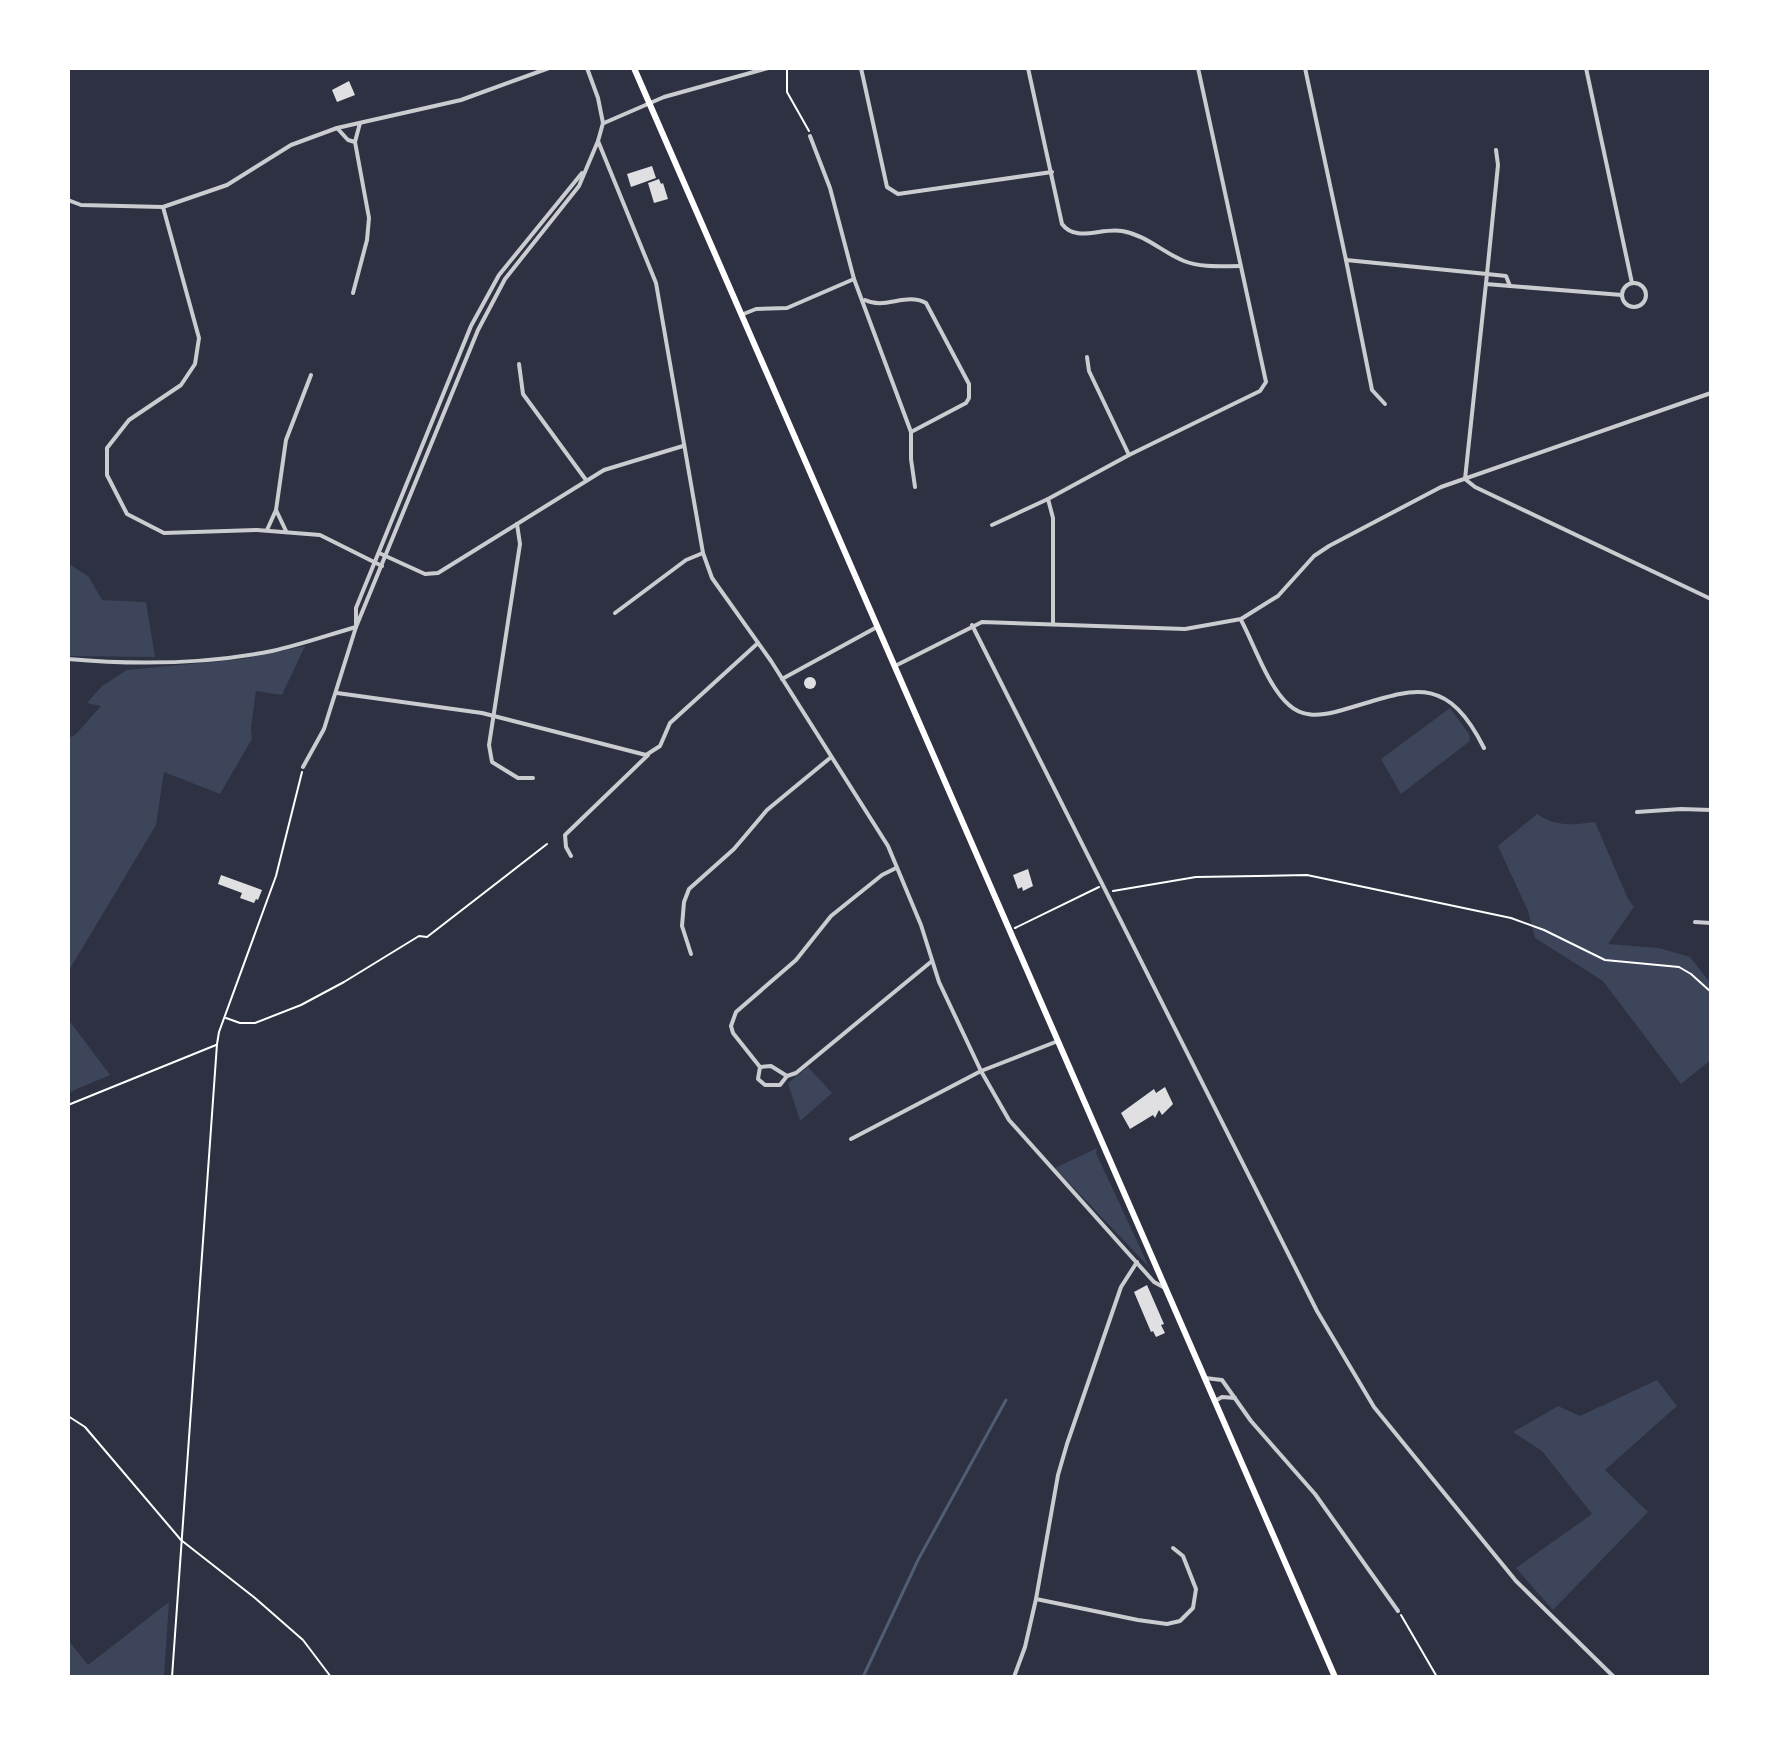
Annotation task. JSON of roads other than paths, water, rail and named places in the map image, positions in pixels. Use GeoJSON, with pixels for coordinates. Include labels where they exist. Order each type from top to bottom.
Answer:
{"type":"FeatureCollection","features":[{"type":"Feature","properties":{"kind":"main road"},"geometry":{"type":"LineString","coordinates":[[634,68],[1335,1677]]}},
{"type":"Feature","properties":{"kind":"street"},"geometry":{"type":"LineString","coordinates":[[68,200],[81,205],[163,207],[227,185],[291,145],[337,128],[461,100],[549,68]]}},
{"type":"Feature","properties":{"kind":"street"},"geometry":{"type":"LineString","coordinates":[[303,767],[324,729],[356,627],[478,330],[505,279],[579,186],[598,141],[603,123],[587,68]]}},
{"type":"Feature","properties":{"kind":"street"},"geometry":{"type":"LineString","coordinates":[[603,123],[649,102],[768,68]]}},
{"type":"Feature","properties":{"kind":"street"},"geometry":{"type":"LineString","coordinates":[[861,68],[887,187],[891,191],[898,194],[1052,172]]}},
{"type":"Feature","properties":{"kind":"street"},"geometry":{"type":"LineString","coordinates":[[1028,68],[1062,224],[1070,232],[1125,231],[1152,241],[1181,260],[1214,267],[1240,266]]}},
{"type":"Feature","properties":{"kind":"street"},"geometry":{"type":"LineString","coordinates":[[992,525],[1260,391],[1266,382],[1198,68]]}},
{"type":"Feature","properties":{"kind":"street"},"geometry":{"type":"LineString","coordinates":[[1305,68],[1372,390],[1385,404]]}},
{"type":"Feature","properties":{"kind":"street"},"geometry":{"type":"LineString","coordinates":[[1586,68],[1632,283]]}},
{"type":"Feature","properties":{"kind":"street"},"geometry":{"type":"LineString","coordinates":[[353,293],[367,240],[369,218],[355,142],[360,123]]}},
{"type":"Feature","properties":{"kind":"street"},"geometry":{"type":"LineString","coordinates":[[337,128],[348,140],[355,142]]}},
{"type":"Feature","properties":{"kind":"street"},"geometry":{"type":"LineString","coordinates":[[810,136],[830,188],[854,279],[911,432],[915,487]]}},
{"type":"Feature","properties":{"kind":"street"},"geometry":{"type":"LineString","coordinates":[[598,141],[656,283],[703,553],[712,578],[782,679],[888,846],[921,925],[939,982],[981,1071],[1009,1120],[1154,1282],[1167,1288]]}},
{"type":"Feature","properties":{"kind":"street"},"geometry":{"type":"LineString","coordinates":[[1465,479],[1498,165],[1496,150]]}},
{"type":"Feature","properties":{"kind":"street"},"geometry":{"type":"LineString","coordinates":[[356,627],[356,608],[471,326],[516,251],[583,171]]}},
{"type":"Feature","properties":{"kind":"street"},"geometry":{"type":"LineString","coordinates":[[163,207],[199,338],[195,364],[181,385],[129,420],[107,448],[107,475],[127,514],[164,533],[267,530],[320,535],[382,566]]}},
{"type":"Feature","properties":{"kind":"street"},"geometry":{"type":"LineString","coordinates":[[1346,260],[1506,276],[1510,286]]}},
{"type":"Feature","properties":{"kind":"street"},"geometry":{"type":"LineString","coordinates":[[741,315],[756,309],[787,308],[854,279]]}},
{"type":"Feature","properties":{"kind":"street"},"geometry":{"type":"LineString","coordinates":[[1632,283],[1637,283],[1645,291],[1643,302],[1633,306],[1624,301],[1622,295],[1626,285],[1632,283]]}},
{"type":"Feature","properties":{"kind":"street"},"geometry":{"type":"LineString","coordinates":[[1486,284],[1622,295]]}},
{"type":"Feature","properties":{"kind":"street"},"geometry":{"type":"LineString","coordinates":[[863,299],[872,303],[910,299],[926,303],[969,384],[966,403],[911,432]]}},
{"type":"Feature","properties":{"kind":"street"},"geometry":{"type":"LineString","coordinates":[[1087,357],[1089,371],[1129,455]]}},
{"type":"Feature","properties":{"kind":"street"},"geometry":{"type":"LineString","coordinates":[[519,364],[523,394],[586,480]]}},
{"type":"Feature","properties":{"kind":"street"},"geometry":{"type":"LineString","coordinates":[[267,530],[276,510],[286,440],[311,375]]}},
{"type":"Feature","properties":{"kind":"street"},"geometry":{"type":"LineString","coordinates":[[895,666],[982,622],[1185,629],[1241,619],[1278,596],[1314,556],[1404,504],[1465,479],[1711,393]]}},
{"type":"Feature","properties":{"kind":"street"},"geometry":{"type":"LineString","coordinates":[[379,553],[425,574],[438,573],[604,470],[684,446]]}},
{"type":"Feature","properties":{"kind":"street"},"geometry":{"type":"LineString","coordinates":[[1465,479],[1475,487],[1711,599]]}},
{"type":"Feature","properties":{"kind":"street"},"geometry":{"type":"LineString","coordinates":[[1048,499],[1053,518],[1053,624]]}},
{"type":"Feature","properties":{"kind":"street"},"geometry":{"type":"LineString","coordinates":[[276,510],[286,531]]}},
{"type":"Feature","properties":{"kind":"street"},"geometry":{"type":"LineString","coordinates":[[517,524],[520,544],[489,745],[492,762],[518,778],[533,778]]}},
{"type":"Feature","properties":{"kind":"street"},"geometry":{"type":"LineString","coordinates":[[615,613],[686,560],[703,553]]}},
{"type":"Feature","properties":{"kind":"street"},"geometry":{"type":"LineString","coordinates":[[1241,619],[1277,691],[1297,711],[1323,715],[1409,692],[1436,693],[1459,711],[1484,748]]}},
{"type":"Feature","properties":{"kind":"street"},"geometry":{"type":"LineString","coordinates":[[972,625],[1317,1311],[1374,1407],[1516,1581],[1614,1677]]}},
{"type":"Feature","properties":{"kind":"street"},"geometry":{"type":"LineString","coordinates":[[68,659],[123,664],[234,656],[277,650],[356,627]]}},
{"type":"Feature","properties":{"kind":"street"},"geometry":{"type":"LineString","coordinates":[[782,679],[877,627]]}},
{"type":"Feature","properties":{"kind":"street"},"geometry":{"type":"LineString","coordinates":[[571,856],[565,835],[660,746],[670,723],[758,643]]}},
{"type":"Feature","properties":{"kind":"street"},"geometry":{"type":"LineString","coordinates":[[337,693],[495,716],[641,755],[649,754]]}},
{"type":"Feature","properties":{"kind":"street"},"geometry":{"type":"LineString","coordinates":[[691,954],[682,926],[684,902],[689,889],[734,849],[767,810],[830,758]]}},
{"type":"Feature","properties":{"kind":"street"},"geometry":{"type":"LineString","coordinates":[[1637,812],[1711,810]]}},
{"type":"Feature","properties":{"kind":"street"},"geometry":{"type":"LineString","coordinates":[[896,868],[882,875],[831,916],[796,960],[736,1012],[731,1026],[733,1033],[760,1067],[758,1079],[765,1085],[780,1085],[787,1076],[796,1073],[932,961]]}},
{"type":"Feature","properties":{"kind":"street"},"geometry":{"type":"LineString","coordinates":[[1695,922],[1711,923]]}},
{"type":"Feature","properties":{"kind":"street"},"geometry":{"type":"LineString","coordinates":[[851,1139],[981,1071],[1058,1041]]}},
{"type":"Feature","properties":{"kind":"street"},"geometry":{"type":"LineString","coordinates":[[760,1067],[771,1066],[787,1076]]}},
{"type":"Feature","properties":{"kind":"street"},"geometry":{"type":"LineString","coordinates":[[1014,1677],[1025,1647],[1036,1599],[1058,1475],[1067,1444],[1121,1287],[1137,1262]]}},
{"type":"Feature","properties":{"kind":"street"},"geometry":{"type":"LineString","coordinates":[[1205,1378],[1219,1378],[1251,1421],[1315,1494],[1398,1611]]}},
{"type":"Feature","properties":{"kind":"street"},"geometry":{"type":"LineString","coordinates":[[1215,1401],[1222,1397],[1235,1398]]}},
{"type":"Feature","properties":{"kind":"street"},"geometry":{"type":"LineString","coordinates":[[1036,1599],[1138,1620],[1167,1624],[1180,1621],[1193,1608],[1196,1589],[1183,1556],[1173,1548]]}},
{"type":"Feature","properties":{"kind":"waterway"},"geometry":{"type":"LineString","coordinates":[[863,1677],[918,1560],[1006,1400]]}}]}
